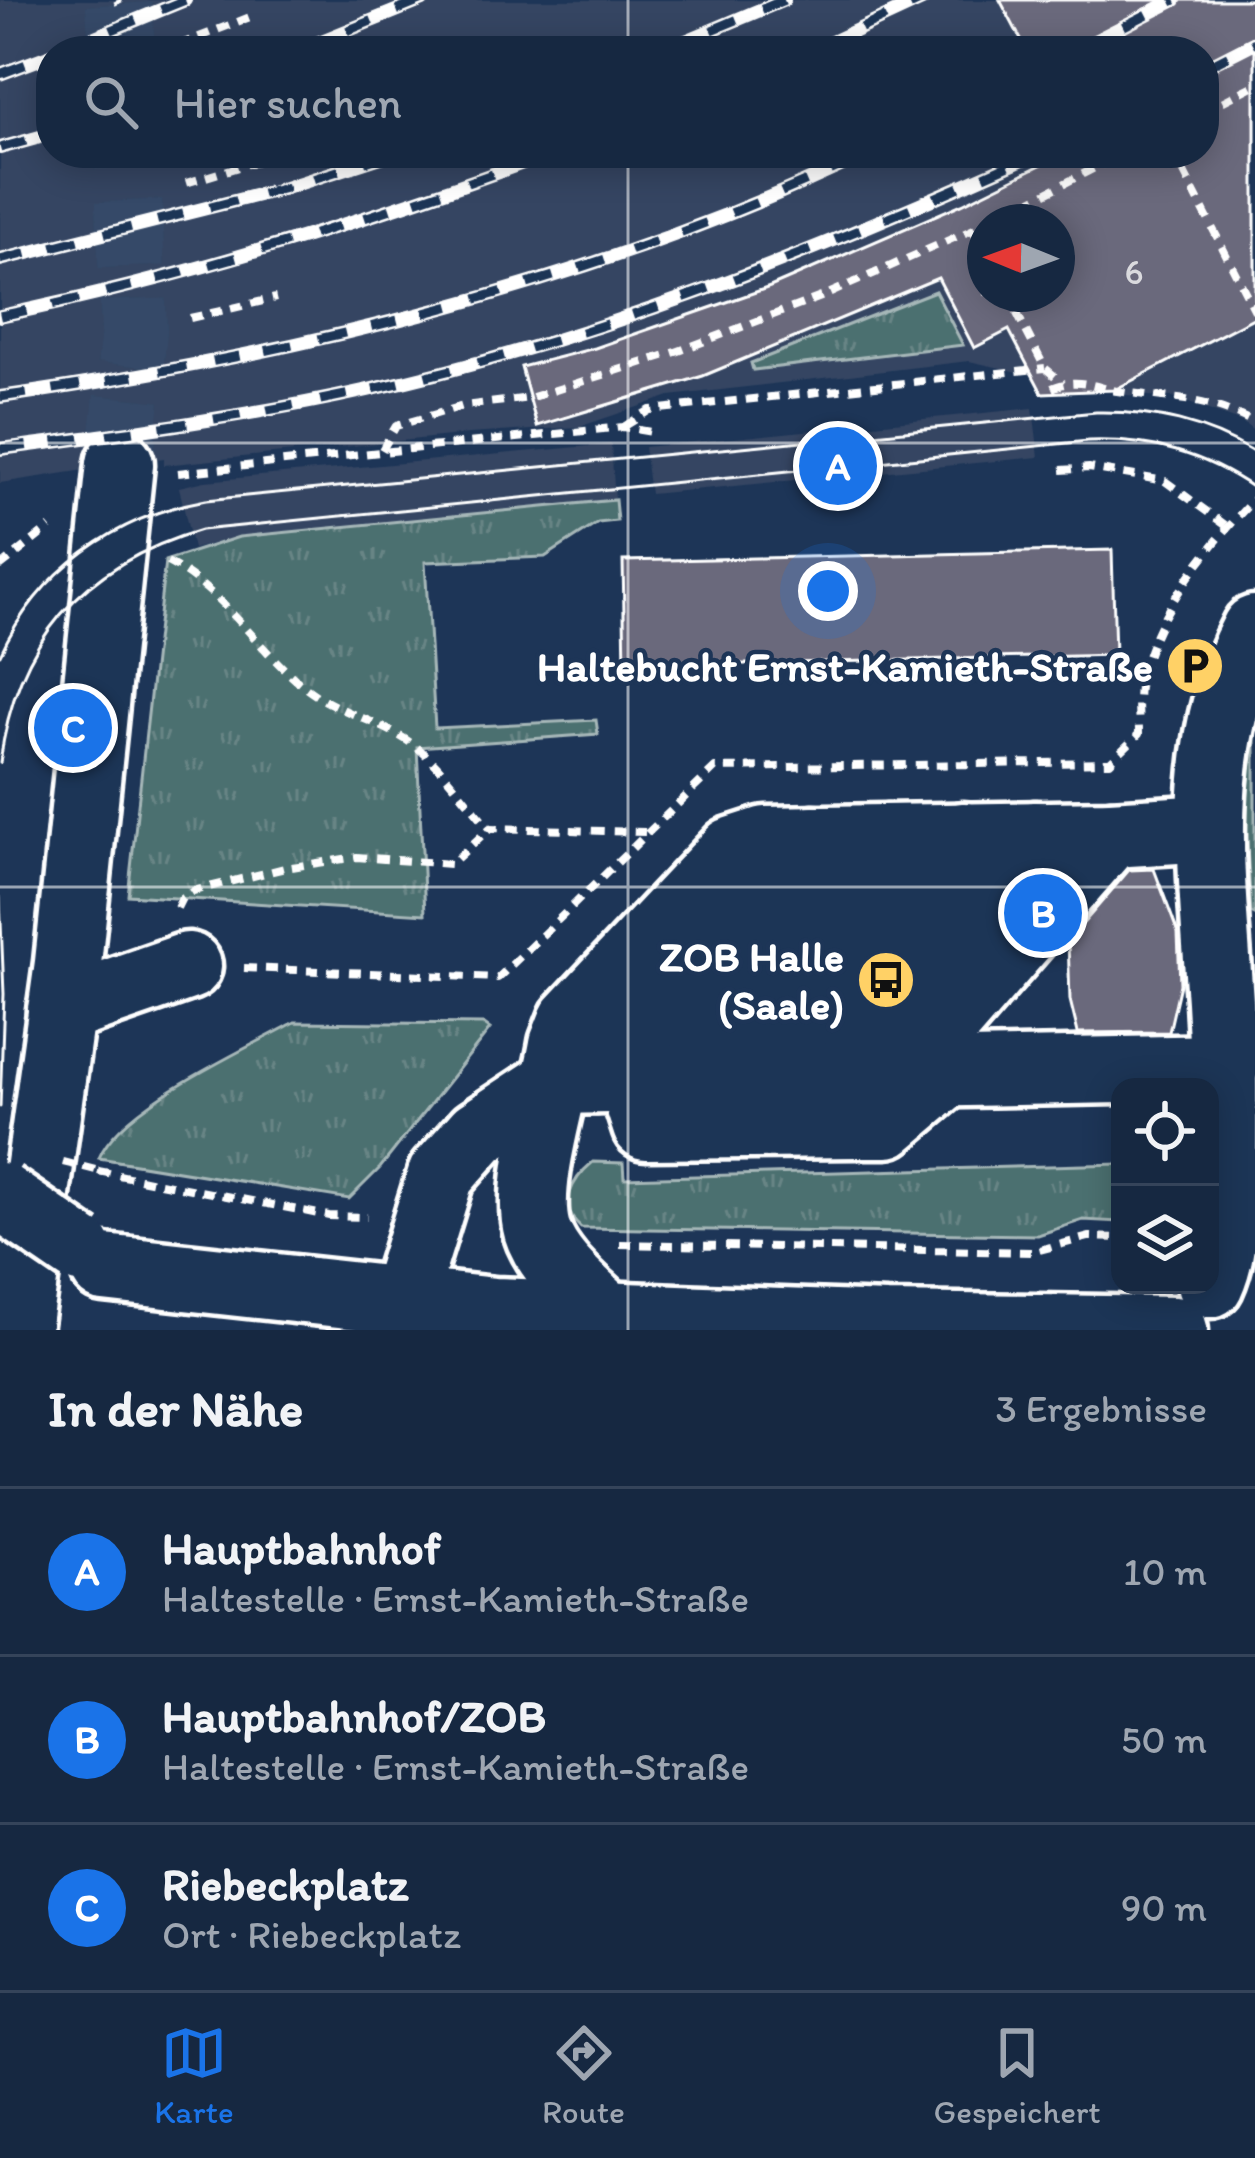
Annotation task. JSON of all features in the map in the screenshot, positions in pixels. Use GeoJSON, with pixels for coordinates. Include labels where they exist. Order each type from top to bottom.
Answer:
{"type":"FeatureCollection","features":[{"type":"Feature","properties":{"kind":"street"},"geometry":{"type":"LineString","coordinates":[[17,1330],[61,1010],[117,477]]}},
{"type":"Feature","properties":{"kind":"street"},"geometry":{"type":"LineString","coordinates":[[1219,1260],[1225,1068],[1209,828],[1216,740],[1226,695],[1255,629]]}},
{"type":"Feature","properties":{"kind":"street"},"geometry":{"type":"LineString","coordinates":[[1111,834],[887,1124],[646,1126],[572,1021],[719,863],[732,851],[766,840],[1209,828]]}},
{"type":"Feature","properties":{"kind":"street"},"geometry":{"type":"LineString","coordinates":[[831,1076],[1036,835]]}},
{"type":"Feature","properties":{"kind":"street"},"geometry":{"type":"LineString","coordinates":[[751,1077],[964,836]]}},
{"type":"Feature","properties":{"kind":"street"},"geometry":{"type":"LineString","coordinates":[[609,1317],[558,1267],[538,1232],[532,1192],[614,1080],[888,838]]}},
{"type":"Feature","properties":{"kind":"street"},"geometry":{"type":"LineString","coordinates":[[61,1010],[188,966]]}},
{"type":"Feature","properties":{"kind":"street"},"geometry":{"type":"LineString","coordinates":[[396,1316],[441,1175],[478,1133],[614,1080],[1225,1068]]}},
{"type":"Feature","properties":{"kind":"street"},"geometry":{"type":"LineString","coordinates":[[0,1196],[188,1330]]}},
{"type":"Feature","properties":{"kind":"street"},"geometry":{"type":"LineString","coordinates":[[0,1239],[87,1260],[396,1316],[1172,1330],[1205,1294]]}},
{"type":"Feature","properties":{"kind":"path"},"geometry":{"type":"LineString","coordinates":[[204,36],[255,15]]}},
{"type":"Feature","properties":{"kind":"path"},"geometry":{"type":"LineString","coordinates":[[1219,104],[1255,85]]}},
{"type":"Feature","properties":{"kind":"path"},"geometry":{"type":"LineString","coordinates":[[186,183],[235,168]]}},
{"type":"Feature","properties":{"kind":"path"},"geometry":{"type":"LineString","coordinates":[[1024,204],[1095,168]]}},
{"type":"Feature","properties":{"kind":"path"},"geometry":{"type":"LineString","coordinates":[[1182,168],[1255,310]]}},
{"type":"Feature","properties":{"kind":"path"},"geometry":{"type":"LineString","coordinates":[[382,451],[396,426],[464,406],[530,398],[676,352],[826,295],[967,233]]}},
{"type":"Feature","properties":{"kind":"path"},"geometry":{"type":"LineString","coordinates":[[190,318],[276,298]]}},
{"type":"Feature","properties":{"kind":"path"},"geometry":{"type":"LineString","coordinates":[[1016,312],[1045,368],[1064,383]]}},
{"type":"Feature","properties":{"kind":"path"},"geometry":{"type":"LineString","coordinates":[[623,427],[650,410],[1045,368]]}},
{"type":"Feature","properties":{"kind":"path"},"geometry":{"type":"LineString","coordinates":[[1052,388],[1086,381],[1114,390],[1192,398],[1255,423]]}},
{"type":"Feature","properties":{"kind":"path"},"geometry":{"type":"LineString","coordinates":[[117,477],[623,427],[651,432]]}},
{"type":"Feature","properties":{"kind":"path"},"geometry":{"type":"LineString","coordinates":[[1061,470],[1089,468],[1165,481],[1228,527]]}},
{"type":"Feature","properties":{"kind":"path"},"geometry":{"type":"LineString","coordinates":[[1110,762],[1138,734],[1139,687],[1168,611],[1186,580],[1255,498]]}},
{"type":"Feature","properties":{"kind":"path"},"geometry":{"type":"LineString","coordinates":[[165,561],[198,578],[286,672],[326,705],[376,724],[416,747],[490,828]]}},
{"type":"Feature","properties":{"kind":"path"},"geometry":{"type":"LineString","coordinates":[[182,898],[193,891],[285,868],[357,857],[451,864],[490,828],[647,832]]}},
{"type":"Feature","properties":{"kind":"path"},"geometry":{"type":"LineString","coordinates":[[271,968],[424,973]]}},
{"type":"Feature","properties":{"kind":"shaded area"},"geometry":{"type":"Polygon","coordinates":[[[0,0],[1255,0],[1255,432],[1242,422],[1172,397],[1123,395],[969,361],[670,396],[579,427],[164,465],[164,458],[0,483],[0,0]]]}},
{"type":"Feature","properties":{"kind":"shaded area"},"geometry":{"type":"Polygon","coordinates":[[[1033,408],[1039,457],[650,494],[644,447],[1033,408]]]}},
{"type":"Feature","properties":{"kind":"shaded area"},"geometry":{"type":"Polygon","coordinates":[[[611,444],[615,500],[239,537],[193,549],[179,487],[205,481],[611,444]]]}},
{"type":"Feature","properties":{"kind":"green space"},"geometry":{"type":"Polygon","coordinates":[[[935,291],[963,345],[753,370],[751,363],[935,291]]]}},
{"type":"Feature","properties":{"kind":"green space"},"geometry":{"type":"Polygon","coordinates":[[[615,500],[617,521],[598,523],[545,557],[425,562],[435,728],[596,720],[598,734],[417,747],[425,914],[128,895],[165,561],[239,537],[615,500]]]}},
{"type":"Feature","properties":{"kind":"green space"},"geometry":{"type":"Polygon","coordinates":[[[1255,731],[1255,915],[1251,913],[1244,796],[1255,731]]]}},
{"type":"Feature","properties":{"kind":"green space"},"geometry":{"type":"Polygon","coordinates":[[[295,1022],[483,1024],[490,1029],[380,1168],[349,1199],[99,1158],[111,1138],[157,1100],[295,1022]]]}},
{"type":"Feature","properties":{"kind":"green space"},"geometry":{"type":"Polygon","coordinates":[[[593,1162],[623,1163],[624,1178],[1111,1164],[1111,1222],[1083,1220],[1038,1235],[581,1228],[568,1203],[578,1177],[593,1162]]]}},
{"type":"Feature","properties":{"kind":"building"},"geometry":{"type":"Polygon","coordinates":[[[1000,0],[1255,0],[1255,317],[1114,390],[1042,393],[1009,330],[974,348],[938,278],[703,376],[537,426],[521,367],[595,348],[770,287],[1035,168],[1219,168],[1219,36],[1019,36],[1000,0]]]}},
{"type":"Feature","properties":{"kind":"building"},"geometry":{"type":"Polygon","coordinates":[[[1112,550],[1115,655],[625,667],[623,561],[1112,550]]]}},
{"type":"Feature","properties":{"kind":"building"},"geometry":{"type":"Polygon","coordinates":[[[1154,869],[1178,933],[1180,984],[1169,1032],[1078,1033],[1070,1000],[1068,941],[1129,870],[1154,869]]]}},
{"type":"Feature","properties":{"kind":"tunnel"},"geometry":{"type":"LineString","coordinates":[[119,4],[121,36]]}},
{"type":"Feature","properties":{"kind":"tunnel"},"geometry":{"type":"LineString","coordinates":[[120,464],[134,331],[128,168]]}},
{"type":"Feature","properties":{"kind":"tram line"},"geometry":{"type":"LineString","coordinates":[[0,655],[36,598],[84,552],[141,519],[206,500],[1096,412],[1178,421],[1255,453]]}},
{"type":"Feature","properties":{"kind":"tram line"},"geometry":{"type":"LineString","coordinates":[[0,763],[21,680],[62,614],[122,564],[201,530],[1088,441],[1176,451],[1216,466],[1255,489]]}},
{"type":"Feature","properties":{"kind":"tram line"},"geometry":{"type":"LineString","coordinates":[[0,898],[4,994],[0,1107]]}},
{"type":"Feature","properties":{"kind":"railway"},"geometry":{"type":"LineString","coordinates":[[97,36],[185,0]]}},
{"type":"Feature","properties":{"kind":"railway"},"geometry":{"type":"LineString","coordinates":[[334,36],[423,0]]}},
{"type":"Feature","properties":{"kind":"railway"},"geometry":{"type":"LineString","coordinates":[[698,36],[784,0]]}},
{"type":"Feature","properties":{"kind":"railway"},"geometry":{"type":"LineString","coordinates":[[844,36],[922,0]]}},
{"type":"Feature","properties":{"kind":"railway"},"geometry":{"type":"LineString","coordinates":[[1104,36],[1175,0]]}},
{"type":"Feature","properties":{"kind":"railway"},"geometry":{"type":"LineString","coordinates":[[1219,60],[1255,42]]}},
{"type":"Feature","properties":{"kind":"railway"},"geometry":{"type":"LineString","coordinates":[[0,74],[36,61]]}},
{"type":"Feature","properties":{"kind":"railway"},"geometry":{"type":"LineString","coordinates":[[0,148],[36,138]]}},
{"type":"Feature","properties":{"kind":"railway"},"geometry":{"type":"LineString","coordinates":[[0,260],[282,189],[347,168]]}},
{"type":"Feature","properties":{"kind":"railway"},"geometry":{"type":"LineString","coordinates":[[0,316],[140,284],[278,245],[508,168]]}},
{"type":"Feature","properties":{"kind":"railway"},"geometry":{"type":"LineString","coordinates":[[0,397],[222,359],[443,308],[660,240],[834,168]]}},
{"type":"Feature","properties":{"kind":"railway"},"geometry":{"type":"LineString","coordinates":[[0,449],[322,400],[540,345],[708,289],[1002,168]]}},
{"type":"Feature","properties":{"kind":"place","name":"Hauptbahnhof"},"geometry":{"type":"Point","coordinates":[838,466]}},
{"type":"Feature","properties":{"kind":"place","name":"Haltebucht Ernst-Kamieth-Straße"},"geometry":{"type":"Point","coordinates":[1195,666]}},
{"type":"Feature","properties":{"kind":"place","name":"Riebeckplatz"},"geometry":{"type":"Point","coordinates":[73,728]}},
{"type":"Feature","properties":{"kind":"place","name":"Hauptbahnhof/ZOB"},"geometry":{"type":"Point","coordinates":[1043,913]}},
{"type":"Feature","properties":{"kind":"place","name":"ZOB Halle (Saale)"},"geometry":{"type":"Point","coordinates":[886,980]}}]}
